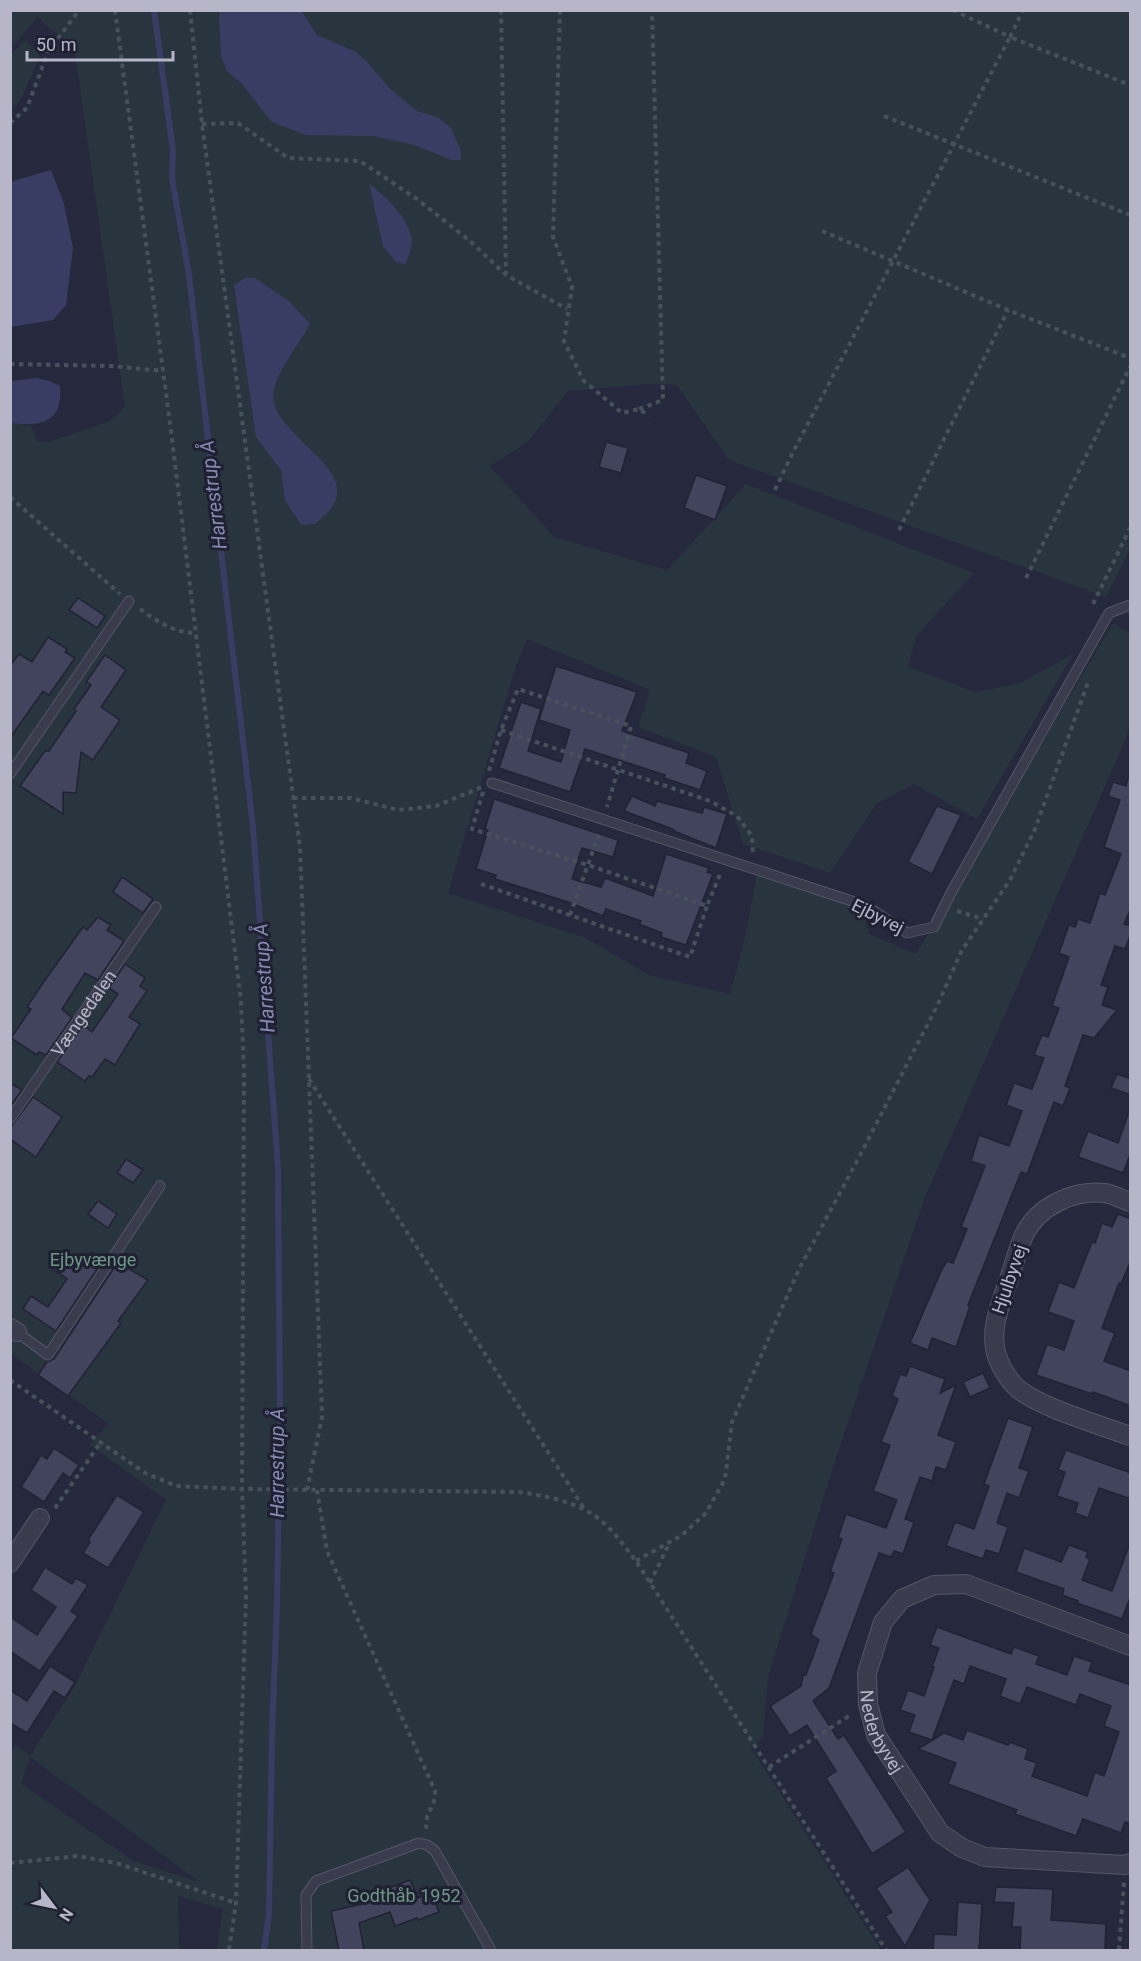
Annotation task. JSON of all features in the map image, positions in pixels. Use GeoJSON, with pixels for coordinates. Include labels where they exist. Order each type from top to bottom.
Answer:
{"type":"FeatureCollection","features":[{"type":"Feature","properties":{"kind":"street","name":"Hjulbyvej"},"geometry":{"type":"LineString","coordinates":[[1131,1203],[1106,1193],[1078,1195],[1056,1202],[1038,1216],[1025,1234],[994,1320],[993,1346],[1003,1371],[1016,1387],[1032,1400],[1131,1436]]}},
{"type":"Feature","properties":{"kind":"street"},"geometry":{"type":"LineString","coordinates":[[10,1563],[40,1518]]}},
{"type":"Feature","properties":{"kind":"street","name":"Nederbyvej"},"geometry":{"type":"LineString","coordinates":[[1128,1864],[985,1857],[962,1848],[940,1833],[876,1735],[868,1704],[867,1673],[883,1622],[902,1599],[934,1585],[966,1584],[1131,1646]]}},
{"type":"Feature","properties":{"kind":"lane"},"geometry":{"type":"LineString","coordinates":[[10,774],[129,601]]}},
{"type":"Feature","properties":{"kind":"lane","name":"Ejbyvej"},"geometry":{"type":"LineString","coordinates":[[492,783],[867,906],[907,933],[934,927],[1109,613],[1131,605]]}},
{"type":"Feature","properties":{"kind":"lane","name":"Vængedalen"},"geometry":{"type":"LineString","coordinates":[[10,1119],[156,907]]}},
{"type":"Feature","properties":{"kind":"lane"},"geometry":{"type":"LineString","coordinates":[[14,1330],[48,1354],[160,1186]]}},
{"type":"Feature","properties":{"kind":"lane"},"geometry":{"type":"LineString","coordinates":[[307,1950],[306,1895],[316,1881],[415,1843],[424,1844],[435,1851],[491,1950]]}},
{"type":"Feature","properties":{"kind":"path"},"geometry":{"type":"LineString","coordinates":[[10,123],[27,108],[48,52],[79,10]]}},
{"type":"Feature","properties":{"kind":"path"},"geometry":{"type":"LineString","coordinates":[[115,10],[163,371],[241,1001],[244,1070],[242,1489],[246,1596],[236,1904],[229,1950]]}},
{"type":"Feature","properties":{"kind":"path"},"geometry":{"type":"LineString","coordinates":[[190,10],[202,124],[300,847],[322,1417],[307,1490]]}},
{"type":"Feature","properties":{"kind":"path"},"geometry":{"type":"LineString","coordinates":[[501,10],[506,274]]}},
{"type":"Feature","properties":{"kind":"path"},"geometry":{"type":"LineString","coordinates":[[560,10],[553,237],[572,287],[564,341],[583,380],[622,413],[663,400],[652,10]]}},
{"type":"Feature","properties":{"kind":"path"},"geometry":{"type":"LineString","coordinates":[[953,10],[1010,37],[1131,85]]}},
{"type":"Feature","properties":{"kind":"path"},"geometry":{"type":"LineString","coordinates":[[776,490],[1023,10]]}},
{"type":"Feature","properties":{"kind":"path"},"geometry":{"type":"LineString","coordinates":[[885,116],[1131,215]]}},
{"type":"Feature","properties":{"kind":"path"},"geometry":{"type":"LineString","coordinates":[[202,124],[238,123],[288,158],[360,161],[417,199],[470,241],[506,274],[567,309]]}},
{"type":"Feature","properties":{"kind":"path"},"geometry":{"type":"LineString","coordinates":[[822,231],[1008,310],[1131,358]]}},
{"type":"Feature","properties":{"kind":"path"},"geometry":{"type":"LineString","coordinates":[[899,531],[1008,310]]}},
{"type":"Feature","properties":{"kind":"path"},"geometry":{"type":"LineString","coordinates":[[10,364],[111,366],[163,371]]}},
{"type":"Feature","properties":{"kind":"path"},"geometry":{"type":"LineString","coordinates":[[1026,578],[1131,367]]}},
{"type":"Feature","properties":{"kind":"path"},"geometry":{"type":"LineString","coordinates":[[639,409],[649,416]]}},
{"type":"Feature","properties":{"kind":"path"},"geometry":{"type":"LineString","coordinates":[[10,497],[129,601],[170,629],[184,633],[196,633]]}},
{"type":"Feature","properties":{"kind":"path"},"geometry":{"type":"LineString","coordinates":[[1093,604],[1131,528]]}},
{"type":"Feature","properties":{"kind":"path"},"geometry":{"type":"LineString","coordinates":[[636,1561],[682,1535],[706,1513],[725,1479],[732,1422],[799,1269],[937,1006],[962,950],[1010,880],[1035,829],[1091,675]]}},
{"type":"Feature","properties":{"kind":"path"},"geometry":{"type":"LineString","coordinates":[[492,783],[487,777],[501,730],[518,689],[631,726],[604,820],[570,915]]}},
{"type":"Feature","properties":{"kind":"path"},"geometry":{"type":"LineString","coordinates":[[501,730],[710,801],[737,816],[752,836],[754,869]]}},
{"type":"Feature","properties":{"kind":"path"},"geometry":{"type":"LineString","coordinates":[[293,798],[351,798],[398,810],[436,806],[485,786],[472,829],[588,865],[707,906]]}},
{"type":"Feature","properties":{"kind":"path"},"geometry":{"type":"LineString","coordinates":[[481,884],[690,957],[707,906],[726,860]]}},
{"type":"Feature","properties":{"kind":"path"},"geometry":{"type":"LineString","coordinates":[[944,907],[983,919]]}},
{"type":"Feature","properties":{"kind":"path"},"geometry":{"type":"LineString","coordinates":[[309,1078],[585,1510]]}},
{"type":"Feature","properties":{"kind":"path"},"geometry":{"type":"LineString","coordinates":[[10,1380],[145,1473],[176,1486],[242,1489],[519,1492],[555,1498],[585,1510],[605,1524],[636,1561],[886,1950]]}},
{"type":"Feature","properties":{"kind":"path"},"geometry":{"type":"LineString","coordinates":[[40,1518],[51,1515],[101,1442]]}},
{"type":"Feature","properties":{"kind":"path"},"geometry":{"type":"LineString","coordinates":[[316,1490],[327,1551],[435,1791],[435,1800],[426,1818],[427,1835],[424,1844]]}},
{"type":"Feature","properties":{"kind":"path"},"geometry":{"type":"LineString","coordinates":[[650,1584],[669,1543]]}},
{"type":"Feature","properties":{"kind":"path"},"geometry":{"type":"LineString","coordinates":[[769,1767],[868,1704]]}},
{"type":"Feature","properties":{"kind":"path"},"geometry":{"type":"LineString","coordinates":[[10,1863],[78,1856],[116,1863],[236,1904]]}},
{"type":"Feature","properties":{"kind":"path"},"geometry":{"type":"LineString","coordinates":[[1119,1950],[1128,1864]]}},
{"type":"Feature","properties":{"kind":"green space"},"geometry":{"type":"Polygon","coordinates":[[[10,11],[1130,11],[1130,550],[1106,597],[729,460],[677,385],[651,384],[568,391],[528,442],[490,466],[554,537],[667,570],[746,484],[974,573],[917,635],[908,667],[976,692],[1020,683],[1073,654],[977,819],[914,784],[877,803],[830,873],[743,844],[716,757],[638,727],[650,690],[527,639],[516,666],[448,893],[586,938],[649,975],[730,994],[746,933],[757,873],[862,907],[869,934],[916,954],[1113,623],[1130,633],[1130,729],[925,1197],[837,1455],[768,1677],[763,1738],[751,1748],[881,1950],[217,1950],[223,1909],[178,1896],[179,1950],[11,1950],[11,1751],[15,1744],[30,1756],[76,1684],[166,1500],[89,1444],[109,1424],[11,1354],[11,423],[31,426],[37,441],[49,442],[110,421],[125,407],[74,46],[44,24],[38,16],[11,49],[10,11]],[[30,1757],[21,1784],[134,1861],[200,1882],[30,1757]]]}},
{"type":"Feature","properties":{"kind":"green space"},"geometry":{"type":"Polygon","coordinates":[[[26,40],[40,56],[21,99],[11,112],[11,54],[26,40]]]}},
{"type":"Feature","properties":{"kind":"water"},"geometry":{"type":"Polygon","coordinates":[[[301,10],[317,35],[356,52],[390,89],[417,111],[439,118],[451,128],[461,151],[461,160],[452,160],[414,145],[374,136],[306,135],[272,122],[241,83],[227,71],[221,56],[219,11],[301,10]]]}},
{"type":"Feature","properties":{"kind":"water"},"geometry":{"type":"Polygon","coordinates":[[[51,170],[64,204],[73,248],[66,305],[53,320],[11,327],[11,183],[51,170]]]}},
{"type":"Feature","properties":{"kind":"water"},"geometry":{"type":"Polygon","coordinates":[[[369,184],[382,194],[405,221],[411,236],[411,243],[405,264],[396,262],[383,246],[369,184]]]}},
{"type":"Feature","properties":{"kind":"water"},"geometry":{"type":"Polygon","coordinates":[[[245,278],[255,278],[290,302],[310,324],[285,365],[274,389],[275,405],[282,419],[322,461],[332,475],[337,489],[334,504],[315,524],[301,525],[285,500],[281,470],[256,437],[234,285],[245,278]]]}},
{"type":"Feature","properties":{"kind":"water"},"geometry":{"type":"Polygon","coordinates":[[[37,378],[60,386],[58,408],[54,415],[41,423],[11,423],[11,381],[37,378]]]}},
{"type":"Feature","properties":{"kind":"building"},"geometry":{"type":"Polygon","coordinates":[[[606,442],[628,448],[621,473],[599,467],[606,442]]]}},
{"type":"Feature","properties":{"kind":"building"},"geometry":{"type":"Polygon","coordinates":[[[696,475],[727,486],[715,520],[684,508],[696,475]]]}},
{"type":"Feature","properties":{"kind":"building"},"geometry":{"type":"Polygon","coordinates":[[[78,598],[105,616],[97,628],[69,610],[78,598]]]}},
{"type":"Feature","properties":{"kind":"building"},"geometry":{"type":"Polygon","coordinates":[[[48,637],[67,649],[65,652],[75,658],[49,695],[43,691],[10,738],[10,666],[19,654],[32,662],[48,637]]]}},
{"type":"Feature","properties":{"kind":"building"},"geometry":{"type":"Polygon","coordinates":[[[105,655],[126,670],[101,707],[120,720],[93,760],[81,752],[76,793],[63,792],[63,814],[20,786],[45,751],[49,751],[76,711],[74,709],[91,685],[86,682],[105,655]]]}},
{"type":"Feature","properties":{"kind":"building"},"geometry":{"type":"Polygon","coordinates":[[[556,666],[637,692],[622,731],[689,753],[686,763],[707,771],[700,790],[664,778],[665,775],[585,749],[570,792],[499,768],[521,702],[541,709],[528,751],[561,762],[570,730],[539,720],[556,666]]]}},
{"type":"Feature","properties":{"kind":"building"},"geometry":{"type":"Polygon","coordinates":[[[1128,778],[1131,779],[1131,908],[1124,924],[1131,926],[1131,933],[1125,949],[1115,946],[1101,985],[1108,987],[1102,1005],[1117,1010],[1094,1038],[1083,1035],[1065,1086],[1070,1088],[1063,1106],[1054,1102],[1027,1174],[1021,1172],[968,1305],[970,1306],[956,1347],[932,1338],[928,1350],[910,1343],[942,1269],[947,1261],[953,1263],[967,1229],[961,1227],[985,1166],[971,1161],[979,1135],[1009,1146],[1022,1111],[1006,1105],[1014,1083],[1032,1089],[1044,1058],[1034,1055],[1042,1035],[1048,1037],[1059,1008],[1052,1006],[1069,957],[1059,953],[1069,925],[1075,927],[1078,919],[1090,923],[1100,893],[1105,895],[1121,854],[1104,847],[1120,800],[1108,796],[1113,782],[1126,786],[1128,778]]]}},
{"type":"Feature","properties":{"kind":"building"},"geometry":{"type":"Polygon","coordinates":[[[632,796],[655,806],[657,801],[702,813],[704,807],[727,814],[716,848],[624,811],[632,796]]]}},
{"type":"Feature","properties":{"kind":"building"},"geometry":{"type":"Polygon","coordinates":[[[494,799],[618,840],[613,857],[582,848],[572,879],[601,887],[605,878],[653,896],[666,854],[709,868],[707,872],[713,874],[686,945],[661,937],[662,933],[639,924],[641,921],[606,909],[603,916],[568,902],[495,879],[496,875],[476,869],[488,830],[485,829],[494,799]]]}},
{"type":"Feature","properties":{"kind":"building"},"geometry":{"type":"Polygon","coordinates":[[[937,806],[961,815],[932,874],[908,862],[937,806]]]}},
{"type":"Feature","properties":{"kind":"building"},"geometry":{"type":"Polygon","coordinates":[[[122,877],[153,899],[143,913],[113,892],[122,877]]]}},
{"type":"Feature","properties":{"kind":"building"},"geometry":{"type":"Polygon","coordinates":[[[98,917],[111,925],[107,930],[124,941],[98,980],[85,973],[62,1009],[72,1018],[46,1055],[39,1052],[37,1055],[11,1038],[31,1009],[27,1007],[83,927],[87,930],[98,917]]]}},
{"type":"Feature","properties":{"kind":"building"},"geometry":{"type":"Polygon","coordinates":[[[125,964],[145,978],[140,986],[147,991],[129,1017],[140,1024],[115,1065],[105,1059],[92,1077],[89,1076],[85,1081],[57,1062],[83,1025],[92,1032],[118,994],[109,988],[125,964]]]}},
{"type":"Feature","properties":{"kind":"building"},"geometry":{"type":"Polygon","coordinates":[[[1117,1074],[1131,1079],[1131,1095],[1111,1088],[1117,1074]]]}},
{"type":"Feature","properties":{"kind":"building"},"geometry":{"type":"Polygon","coordinates":[[[10,1083],[22,1090],[11,1105],[10,1104],[10,1083]]]}},
{"type":"Feature","properties":{"kind":"building"},"geometry":{"type":"Polygon","coordinates":[[[33,1097],[62,1117],[36,1157],[10,1139],[10,1128],[33,1097]]]}},
{"type":"Feature","properties":{"kind":"building"},"geometry":{"type":"Polygon","coordinates":[[[1128,1114],[1131,1114],[1131,1152],[1123,1173],[1078,1157],[1088,1131],[1118,1143],[1128,1114]]]}},
{"type":"Feature","properties":{"kind":"building"},"geometry":{"type":"Polygon","coordinates":[[[126,1159],[143,1170],[133,1183],[117,1173],[126,1159]]]}},
{"type":"Feature","properties":{"kind":"building"},"geometry":{"type":"Polygon","coordinates":[[[98,1201],[117,1214],[108,1228],[88,1214],[98,1201]]]}},
{"type":"Feature","properties":{"kind":"building"},"geometry":{"type":"Polygon","coordinates":[[[1118,1214],[1131,1219],[1131,1260],[1121,1284],[1119,1283],[1102,1328],[1115,1333],[1104,1361],[1131,1371],[1131,1406],[1036,1375],[1047,1344],[1064,1350],[1074,1321],[1048,1312],[1059,1282],[1074,1288],[1102,1223],[1112,1227],[1118,1214]]]}},
{"type":"Feature","properties":{"kind":"building"},"geometry":{"type":"Polygon","coordinates":[[[92,1252],[103,1260],[56,1331],[23,1309],[31,1296],[48,1307],[67,1279],[53,1269],[63,1255],[81,1268],[92,1252]]]}},
{"type":"Feature","properties":{"kind":"building"},"geometry":{"type":"Polygon","coordinates":[[[122,1256],[133,1263],[129,1269],[148,1280],[118,1321],[121,1323],[68,1396],[38,1375],[47,1362],[54,1359],[122,1256]]]}},
{"type":"Feature","properties":{"kind":"building"},"geometry":{"type":"Polygon","coordinates":[[[910,1366],[945,1379],[940,1393],[956,1385],[938,1435],[956,1442],[946,1470],[936,1467],[932,1481],[920,1477],[905,1519],[914,1522],[903,1554],[894,1551],[891,1557],[879,1553],[829,1688],[813,1701],[838,1739],[844,1735],[906,1832],[872,1854],[826,1778],[836,1771],[807,1725],[790,1736],[770,1706],[801,1686],[803,1675],[806,1675],[819,1640],[811,1634],[834,1573],[830,1572],[842,1539],[838,1538],[846,1514],[886,1528],[897,1500],[873,1491],[890,1445],[881,1442],[898,1399],[892,1396],[900,1374],[906,1376],[910,1366]]]}},
{"type":"Feature","properties":{"kind":"building"},"geometry":{"type":"Polygon","coordinates":[[[983,1373],[990,1388],[970,1397],[963,1382],[983,1373]]]}},
{"type":"Feature","properties":{"kind":"building"},"geometry":{"type":"Polygon","coordinates":[[[1008,1418],[1033,1427],[1019,1468],[1029,1471],[1019,1498],[1007,1493],[997,1523],[1008,1527],[999,1554],[986,1550],[983,1559],[946,1546],[955,1522],[974,1529],[989,1486],[984,1484],[1008,1418]]]}},
{"type":"Feature","properties":{"kind":"building"},"geometry":{"type":"Polygon","coordinates":[[[54,1448],[79,1465],[70,1478],[63,1473],[44,1502],[21,1487],[41,1455],[47,1459],[54,1448]]]}},
{"type":"Feature","properties":{"kind":"building"},"geometry":{"type":"Polygon","coordinates":[[[1066,1450],[1131,1473],[1131,1499],[1099,1488],[1088,1518],[1075,1513],[1078,1503],[1057,1496],[1065,1472],[1058,1470],[1066,1450]]]}},
{"type":"Feature","properties":{"kind":"building"},"geometry":{"type":"Polygon","coordinates":[[[117,1495],[144,1512],[108,1568],[83,1553],[90,1542],[88,1540],[117,1495]]]}},
{"type":"Feature","properties":{"kind":"building"},"geometry":{"type":"Polygon","coordinates":[[[1069,1545],[1088,1552],[1086,1557],[1090,1559],[1082,1580],[1112,1591],[1129,1546],[1131,1546],[1131,1595],[1122,1619],[1077,1603],[1078,1601],[1062,1595],[1064,1589],[1016,1572],[1024,1548],[1061,1562],[1069,1545]]]}},
{"type":"Feature","properties":{"kind":"building"},"geometry":{"type":"Polygon","coordinates":[[[45,1567],[72,1584],[76,1578],[88,1585],[71,1611],[78,1616],[40,1671],[10,1651],[10,1617],[37,1635],[56,1607],[31,1590],[45,1567]]]}},
{"type":"Feature","properties":{"kind":"building"},"geometry":{"type":"Polygon","coordinates":[[[937,1627],[1011,1654],[1014,1647],[1039,1656],[1036,1664],[1067,1675],[1074,1656],[1092,1662],[1089,1671],[1131,1685],[1131,1824],[1125,1822],[1121,1833],[1083,1819],[1076,1836],[1015,1814],[1017,1810],[948,1784],[956,1763],[918,1749],[944,1733],[963,1740],[967,1730],[1008,1745],[1010,1742],[1028,1749],[1025,1759],[1037,1763],[1032,1776],[1087,1796],[1095,1772],[1104,1776],[1119,1732],[1104,1726],[1111,1706],[1080,1694],[1076,1705],[1027,1687],[1020,1704],[1000,1696],[1006,1679],[970,1666],[964,1684],[954,1680],[932,1740],[909,1732],[915,1715],[900,1710],[908,1690],[924,1696],[939,1648],[930,1645],[937,1627]]]}},
{"type":"Feature","properties":{"kind":"building"},"geometry":{"type":"Polygon","coordinates":[[[50,1666],[75,1682],[65,1698],[54,1691],[27,1733],[10,1723],[10,1690],[27,1701],[50,1666]]]}},
{"type":"Feature","properties":{"kind":"building"},"geometry":{"type":"Polygon","coordinates":[[[908,1867],[930,1900],[905,1946],[885,1916],[892,1912],[876,1888],[908,1867]]]}},
{"type":"Feature","properties":{"kind":"building"},"geometry":{"type":"Polygon","coordinates":[[[410,1880],[418,1898],[431,1893],[439,1912],[395,1926],[390,1912],[359,1923],[364,1950],[339,1950],[331,1911],[376,1901],[373,1894],[410,1880]]]}},
{"type":"Feature","properties":{"kind":"building"},"geometry":{"type":"Polygon","coordinates":[[[996,1887],[1053,1889],[1051,1920],[1106,1924],[1105,1950],[1020,1950],[1021,1927],[1012,1927],[1014,1903],[994,1902],[996,1887]]]}},
{"type":"Feature","properties":{"kind":"building"},"geometry":{"type":"Polygon","coordinates":[[[958,1902],[982,1904],[979,1950],[933,1950],[934,1934],[956,1935],[958,1902]]]}},
{"type":"Feature","properties":{"kind":"waterway","name":"Harrestrup Å"},"geometry":{"type":"LineString","coordinates":[[154,10],[173,150],[172,178],[189,275],[253,827],[278,1168],[280,1417],[277,1606],[269,1914],[264,1950]]}},
{"type":"Feature","properties":{"kind":"park label","name":"Ejbyvænge"},"geometry":{"type":"Point","coordinates":[93,1259]}},
{"type":"Feature","properties":{"kind":"park label","name":"Godthåb 1952"},"geometry":{"type":"Point","coordinates":[404,1895]}}]}
